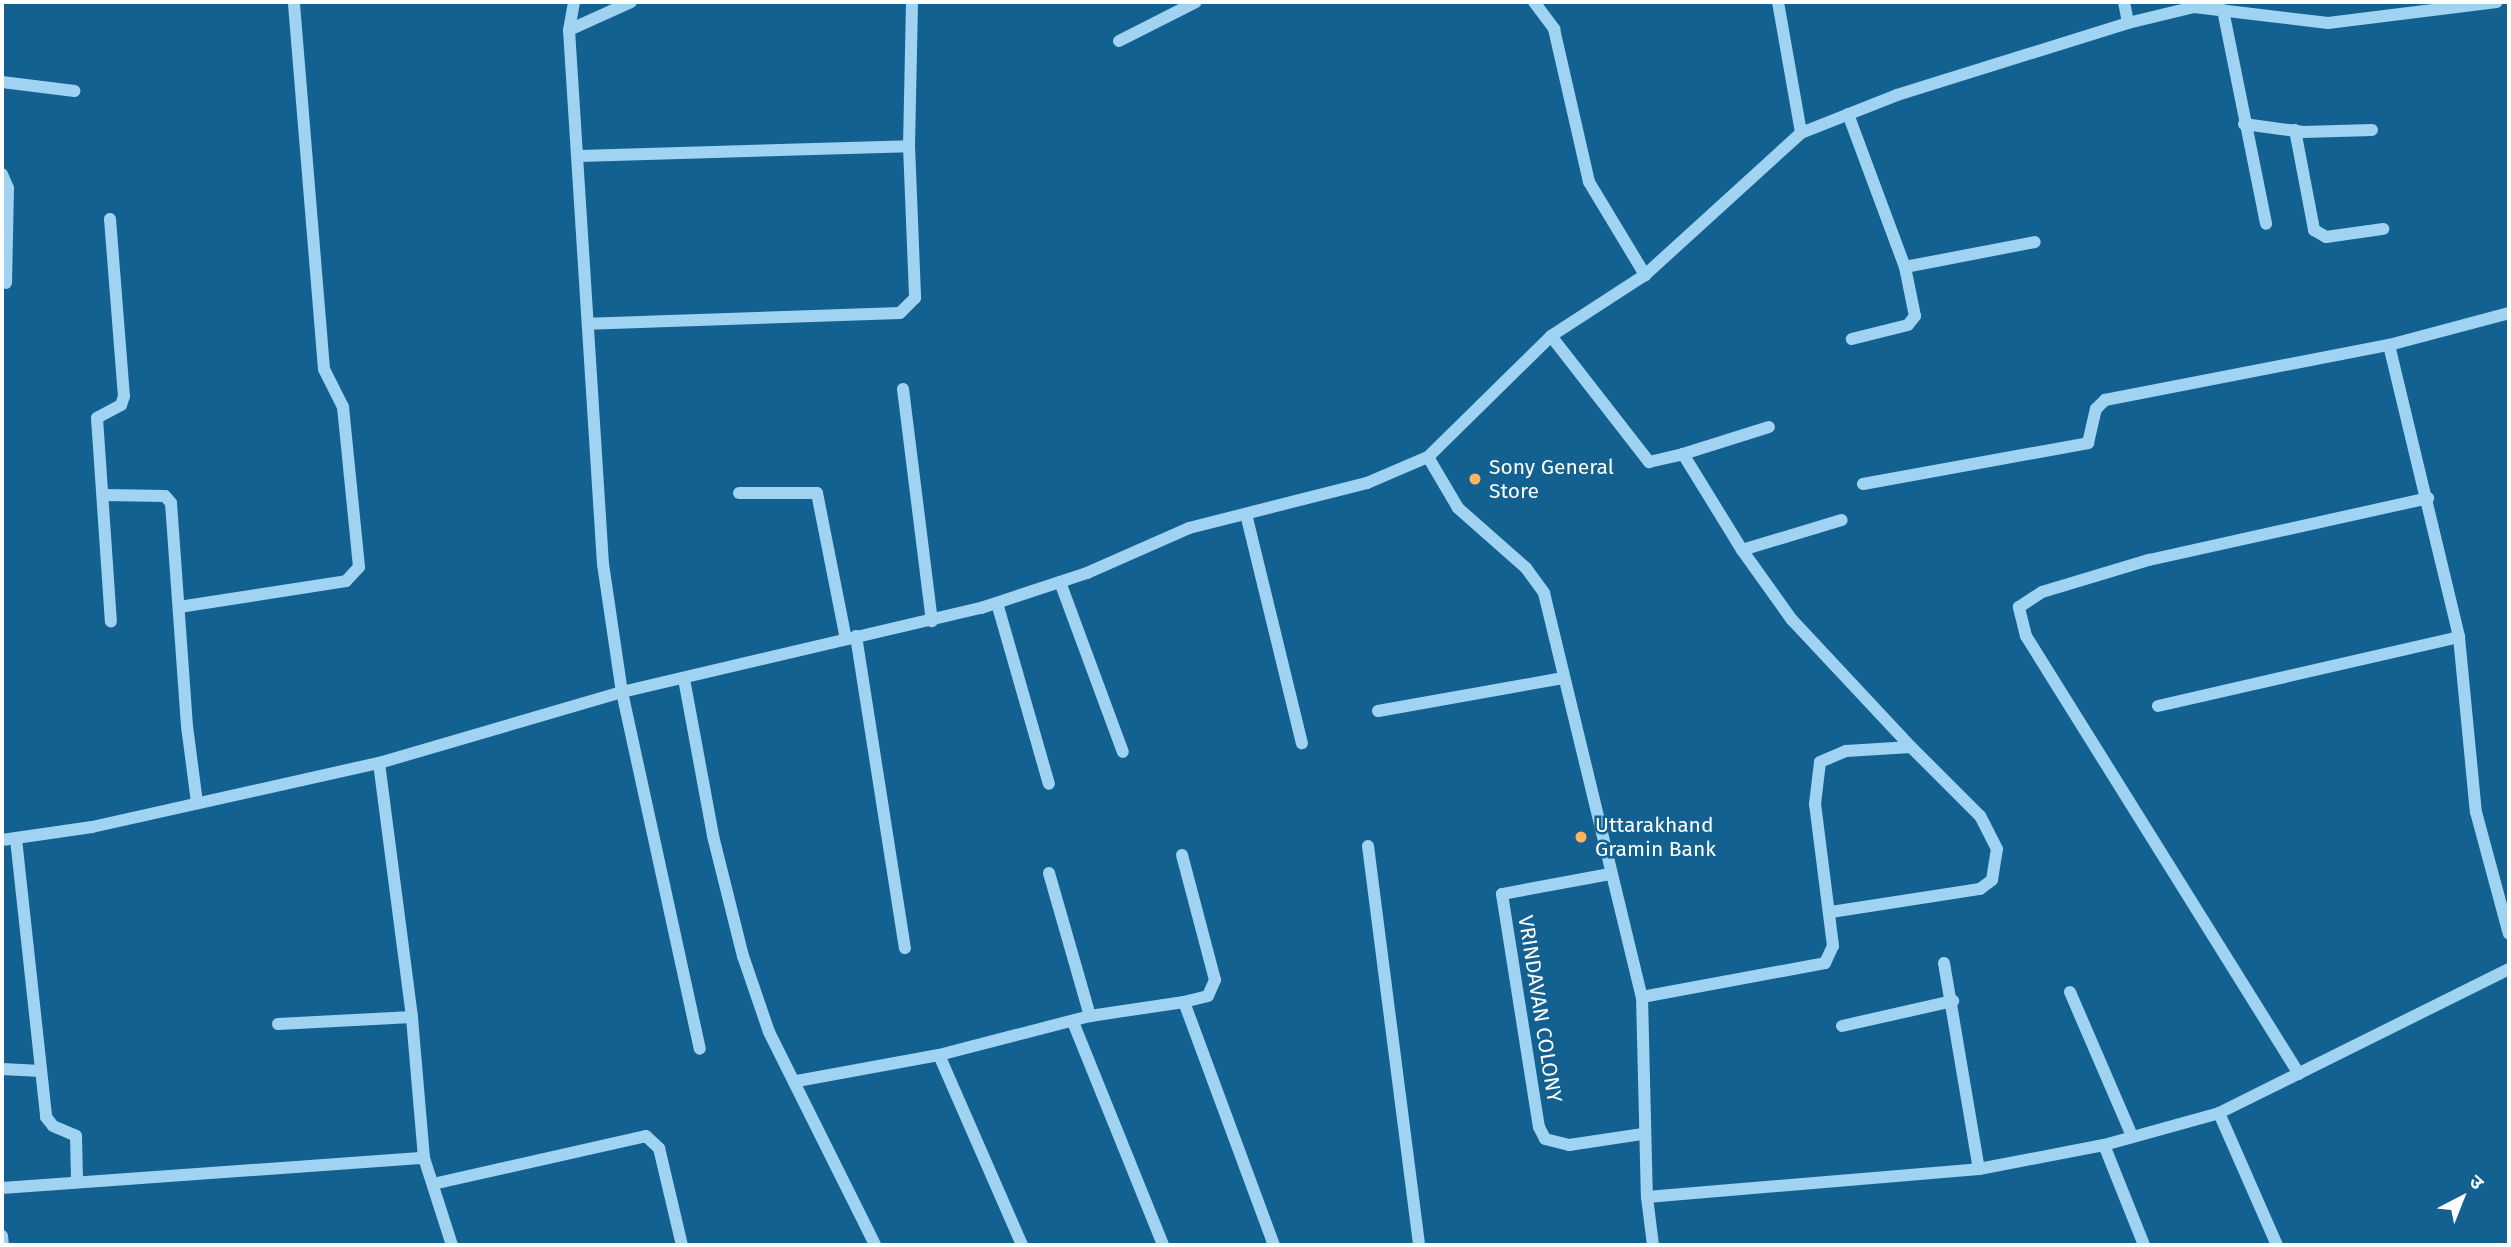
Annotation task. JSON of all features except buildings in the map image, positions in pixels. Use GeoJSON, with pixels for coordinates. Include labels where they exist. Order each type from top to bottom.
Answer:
{"type":"FeatureCollection","features":[{"type":"Feature","properties":{"kind":"street"},"geometry":{"type":"LineString","coordinates":[[179,607],[346,581],[359,567],[343,407],[324,369],[294,2]]}},
{"type":"Feature","properties":{"kind":"street"},"geometry":{"type":"LineString","coordinates":[[574,2],[569,30],[580,156],[594,458],[622,692],[700,1049]]}},
{"type":"Feature","properties":{"kind":"street"},"geometry":{"type":"LineString","coordinates":[[569,30],[631,2]]}},
{"type":"Feature","properties":{"kind":"street"},"geometry":{"type":"LineString","coordinates":[[589,324],[900,313],[915,298],[909,146],[912,2]]}},
{"type":"Feature","properties":{"kind":"street"},"geometry":{"type":"LineString","coordinates":[[1119,41],[1196,2]]}},
{"type":"Feature","properties":{"kind":"street"},"geometry":{"type":"LineString","coordinates":[[1535,2],[1554,29],[1589,182],[1645,275]]}},
{"type":"Feature","properties":{"kind":"street"},"geometry":{"type":"LineString","coordinates":[[1778,2],[1801,133]]}},
{"type":"Feature","properties":{"kind":"street"},"geometry":{"type":"LineString","coordinates":[[2124,2],[2128,23]]}},
{"type":"Feature","properties":{"kind":"street"},"geometry":{"type":"LineString","coordinates":[[2,840],[197,803],[379,763],[622,692],[684,680],[851,637],[932,621],[1060,582],[1189,528],[1367,483],[1428,457],[1551,336],[1645,275],[1801,133],[1848,114],[2128,23],[2194,7],[2328,23],[2497,2]]}},
{"type":"Feature","properties":{"kind":"street"},"geometry":{"type":"LineString","coordinates":[[2223,10],[2266,224]]}},
{"type":"Feature","properties":{"kind":"street"},"geometry":{"type":"LineString","coordinates":[[2,82],[74,91]]}},
{"type":"Feature","properties":{"kind":"street"},"geometry":{"type":"LineString","coordinates":[[1848,114],[1905,267],[1914,320],[1908,326],[1852,339]]}},
{"type":"Feature","properties":{"kind":"street"},"geometry":{"type":"LineString","coordinates":[[2244,124],[2295,130],[2372,130]]}},
{"type":"Feature","properties":{"kind":"street"},"geometry":{"type":"LineString","coordinates":[[2295,130],[2314,230],[2326,237],[2383,229]]}},
{"type":"Feature","properties":{"kind":"street"},"geometry":{"type":"LineString","coordinates":[[580,156],[909,146]]}},
{"type":"Feature","properties":{"kind":"street"},"geometry":{"type":"LineString","coordinates":[[2,174],[8,188],[6,283]]}},
{"type":"Feature","properties":{"kind":"street"},"geometry":{"type":"LineString","coordinates":[[110,219],[124,397],[121,405],[97,418],[111,622]]}},
{"type":"Feature","properties":{"kind":"street"},"geometry":{"type":"LineString","coordinates":[[1905,267],[2035,242]]}},
{"type":"Feature","properties":{"kind":"street"},"geometry":{"type":"LineString","coordinates":[[1863,484],[2088,443],[2096,409],[2105,400],[2389,345],[2509,313]]}},
{"type":"Feature","properties":{"kind":"street"},"geometry":{"type":"LineString","coordinates":[[1551,336],[1649,463],[1769,427]]}},
{"type":"Feature","properties":{"kind":"street"},"geometry":{"type":"LineString","coordinates":[[2389,345],[2428,498],[2459,637],[2476,812],[2509,934]]}},
{"type":"Feature","properties":{"kind":"street"},"geometry":{"type":"LineString","coordinates":[[904,389],[932,621]]}},
{"type":"Feature","properties":{"kind":"street"},"geometry":{"type":"LineString","coordinates":[[1684,454],[1742,550],[1792,620],[1980,816],[1997,849],[1992,880],[1980,889],[1831,912]]}},
{"type":"Feature","properties":{"kind":"street"},"geometry":{"type":"LineString","coordinates":[[1428,457],[1458,508],[1538,581],[1642,997],[1646,1078],[1643,1134],[1653,1245]]}},
{"type":"Feature","properties":{"kind":"street"},"geometry":{"type":"LineString","coordinates":[[739,493],[817,493],[851,637],[905,948]]}},
{"type":"Feature","properties":{"kind":"street"},"geometry":{"type":"LineString","coordinates":[[104,495],[170,499],[187,726],[197,803]]}},
{"type":"Feature","properties":{"kind":"street"},"geometry":{"type":"LineString","coordinates":[[2299,1074],[2026,636],[2019,607],[2042,592],[2149,560],[2428,498]]}},
{"type":"Feature","properties":{"kind":"street"},"geometry":{"type":"LineString","coordinates":[[1246,514],[1303,743]]}},
{"type":"Feature","properties":{"kind":"street"},"geometry":{"type":"LineString","coordinates":[[1742,550],[1842,520]]}},
{"type":"Feature","properties":{"kind":"street"},"geometry":{"type":"LineString","coordinates":[[1060,582],[1123,752]]}},
{"type":"Feature","properties":{"kind":"street"},"geometry":{"type":"LineString","coordinates":[[997,603],[1049,785]]}},
{"type":"Feature","properties":{"kind":"street"},"geometry":{"type":"LineString","coordinates":[[2158,706],[2459,637]]}},
{"type":"Feature","properties":{"kind":"street"},"geometry":{"type":"LineString","coordinates":[[1378,711],[1563,678]]}},
{"type":"Feature","properties":{"kind":"street"},"geometry":{"type":"LineString","coordinates":[[684,680],[713,836],[743,956],[769,1032],[797,1081],[875,1245]]}},
{"type":"Feature","properties":{"kind":"street"},"geometry":{"type":"LineString","coordinates":[[1642,997],[1815,968],[1832,954],[1831,912],[1815,804],[1820,762],[1846,751],[1911,747]]}},
{"type":"Feature","properties":{"kind":"street"},"geometry":{"type":"LineString","coordinates":[[379,763],[412,1017],[425,1158],[452,1245]]}},
{"type":"Feature","properties":{"kind":"street"},"geometry":{"type":"LineString","coordinates":[[16,839],[46,1117],[78,1138],[77,1181]]}},
{"type":"Feature","properties":{"kind":"street"},"geometry":{"type":"LineString","coordinates":[[1368,846],[1419,1245]]}},
{"type":"Feature","properties":{"kind":"street"},"geometry":{"type":"LineString","coordinates":[[797,1081],[939,1055],[1090,1016],[1208,996],[1215,980],[1182,855]]}},
{"type":"Feature","properties":{"kind":"street"},"geometry":{"type":"LineString","coordinates":[[1049,873],[1090,1016]]}},
{"type":"Feature","properties":{"kind":"street","name":"VRINDAVAN COLONY"},"geometry":{"type":"LineString","coordinates":[[1610,874],[1502,894],[1539,1128],[1545,1139],[1569,1144],[1643,1134]]}},
{"type":"Feature","properties":{"kind":"street"},"geometry":{"type":"LineString","coordinates":[[1944,963],[1953,1000],[1979,1169]]}},
{"type":"Feature","properties":{"kind":"street"},"geometry":{"type":"LineString","coordinates":[[1647,1197],[1979,1169],[2104,1145],[2219,1113],[2424,1008],[2509,969]]}},
{"type":"Feature","properties":{"kind":"street"},"geometry":{"type":"LineString","coordinates":[[2070,992],[2132,1136]]}},
{"type":"Feature","properties":{"kind":"street"},"geometry":{"type":"LineString","coordinates":[[1842,1026],[1953,1000]]}},
{"type":"Feature","properties":{"kind":"street"},"geometry":{"type":"LineString","coordinates":[[1184,1002],[1274,1245]]}},
{"type":"Feature","properties":{"kind":"street"},"geometry":{"type":"LineString","coordinates":[[278,1024],[412,1017]]}},
{"type":"Feature","properties":{"kind":"street"},"geometry":{"type":"LineString","coordinates":[[1073,1022],[1163,1245]]}},
{"type":"Feature","properties":{"kind":"street"},"geometry":{"type":"LineString","coordinates":[[939,1055],[1021,1245]]}},
{"type":"Feature","properties":{"kind":"street"},"geometry":{"type":"LineString","coordinates":[[2,1069],[41,1071]]}},
{"type":"Feature","properties":{"kind":"street"},"geometry":{"type":"LineString","coordinates":[[2219,1113],[2277,1245]]}},
{"type":"Feature","properties":{"kind":"street"},"geometry":{"type":"LineString","coordinates":[[433,1184],[646,1136],[659,1147],[682,1245]]}},
{"type":"Feature","properties":{"kind":"street"},"geometry":{"type":"LineString","coordinates":[[2104,1145],[2144,1245]]}},
{"type":"Feature","properties":{"kind":"street"},"geometry":{"type":"LineString","coordinates":[[2,1188],[425,1158]]}},
{"type":"Feature","properties":{"kind":"street"},"geometry":{"type":"LineString","coordinates":[[2,1236],[3,1245]]}},
{"type":"Feature","properties":{"kind":"place","name":"Sony General Store"},"geometry":{"type":"Point","coordinates":[1475,479]}},
{"type":"Feature","properties":{"kind":"place","name":"Uttarakhand Gramin Bank"},"geometry":{"type":"Point","coordinates":[1581,837]}}]}
